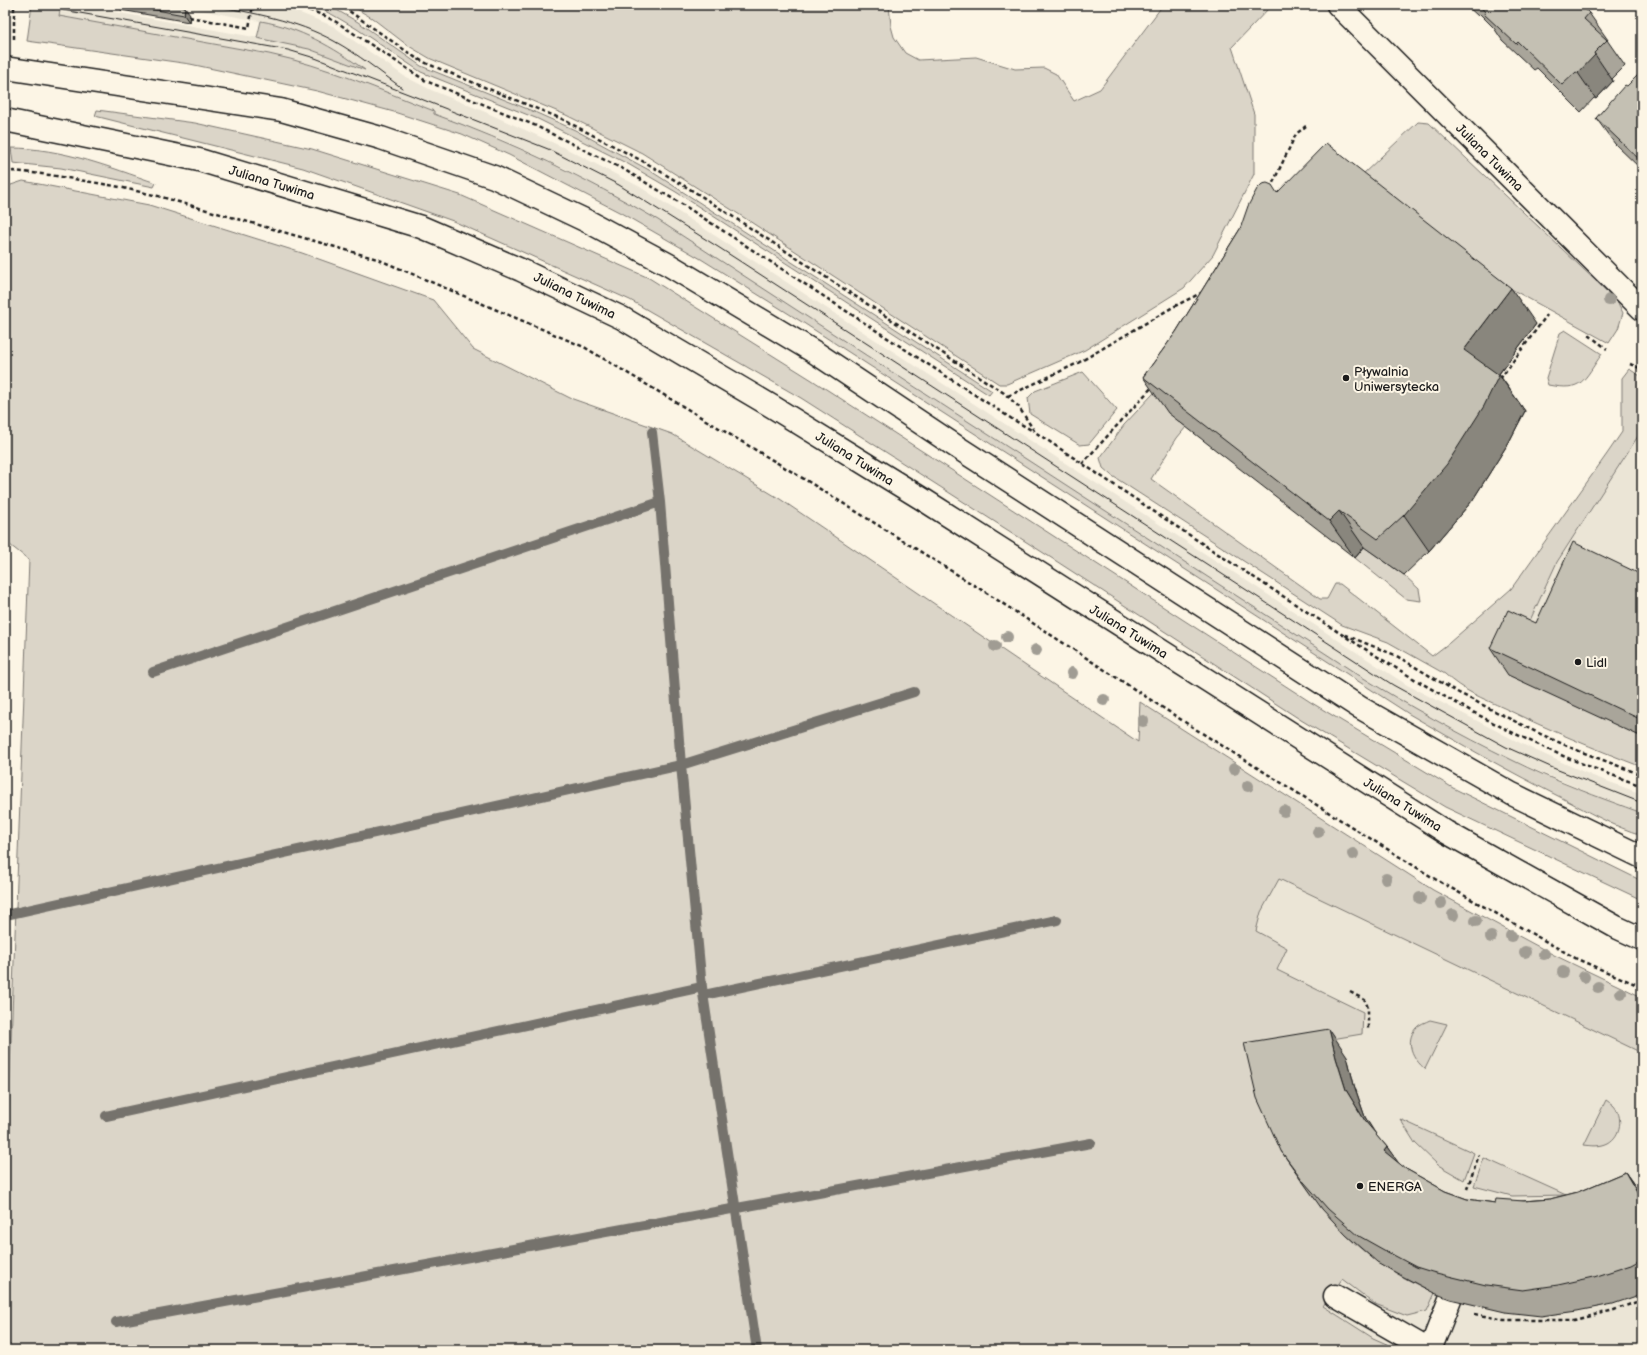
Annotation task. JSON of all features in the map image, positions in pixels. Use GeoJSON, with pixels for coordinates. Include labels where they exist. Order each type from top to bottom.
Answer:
{"type":"FeatureCollection","features":[{"type":"Feature","properties":{"kind":"main road","name":"Juliana Tuwima"},"geometry":{"type":"LineString","coordinates":[[1338,5],[1642,309]]}},
{"type":"Feature","properties":{"kind":"main road"},"geometry":{"type":"LineString","coordinates":[[5,68],[281,110],[381,138],[494,177],[590,223],[669,265],[816,353],[957,447],[1359,707],[1512,794],[1642,857]]}},
{"type":"Feature","properties":{"kind":"main road","name":"Juliana Tuwima"},"geometry":{"type":"LineString","coordinates":[[5,120],[199,160],[420,227],[521,270],[622,318],[773,407],[917,496],[1446,832],[1616,927],[1642,939]]}},
{"type":"Feature","properties":{"kind":"main road"},"geometry":{"type":"LineString","coordinates":[[1334,1296],[1430,1350],[1450,1299]]}},
{"type":"Feature","properties":{"kind":"path"},"geometry":{"type":"LineString","coordinates":[[14,5],[14,39]]}},
{"type":"Feature","properties":{"kind":"path"},"geometry":{"type":"LineString","coordinates":[[189,17],[249,28],[253,5]]}},
{"type":"Feature","properties":{"kind":"path"},"geometry":{"type":"LineString","coordinates":[[296,5],[325,16],[338,23],[426,81],[534,125],[623,169],[685,206],[1012,419],[1035,432],[1390,666],[1527,740],[1564,757],[1642,786]]}},
{"type":"Feature","properties":{"kind":"path"},"geometry":{"type":"LineString","coordinates":[[337,5],[350,11],[416,58],[562,119],[648,164],[698,194],[1008,396],[1018,406],[1035,432]]}},
{"type":"Feature","properties":{"kind":"path"},"geometry":{"type":"LineString","coordinates":[[1267,194],[1275,181],[1296,134],[1306,126]]}},
{"type":"Feature","properties":{"kind":"path"},"geometry":{"type":"LineString","coordinates":[[5,172],[14,171],[50,175],[115,186],[158,196],[378,258],[584,347],[809,482],[978,587],[1197,730],[1435,879],[1577,959],[1642,987]]}},
{"type":"Feature","properties":{"kind":"path"},"geometry":{"type":"LineString","coordinates":[[1008,396],[1078,363],[1173,307],[1204,291]]}},
{"type":"Feature","properties":{"kind":"path"},"geometry":{"type":"LineString","coordinates":[[1496,383],[1547,315]]}},
{"type":"Feature","properties":{"kind":"path"},"geometry":{"type":"LineString","coordinates":[[1588,335],[1607,350]]}},
{"type":"Feature","properties":{"kind":"path"},"geometry":{"type":"LineString","coordinates":[[1630,364],[1642,370]]}},
{"type":"Feature","properties":{"kind":"path"},"geometry":{"type":"LineString","coordinates":[[1082,464],[1155,383]]}},
{"type":"Feature","properties":{"kind":"path"},"geometry":{"type":"LineString","coordinates":[[1338,633],[1395,655],[1457,692],[1536,732],[1574,749],[1642,775]]}},
{"type":"Feature","properties":{"kind":"path"},"geometry":{"type":"LineString","coordinates":[[1350,992],[1365,1000],[1368,1008],[1368,1030]]}},
{"type":"Feature","properties":{"kind":"path"},"geometry":{"type":"LineString","coordinates":[[1467,1188],[1479,1155]]}},
{"type":"Feature","properties":{"kind":"path"},"geometry":{"type":"LineString","coordinates":[[1469,1312],[1504,1320],[1574,1320],[1614,1310],[1642,1300]]}},
{"type":"Feature","properties":{"kind":"shaded area"},"geometry":{"type":"Polygon","coordinates":[[[32,5],[61,5],[59,16],[269,54],[311,65],[353,79],[434,111],[434,114],[492,136],[576,175],[658,220],[1376,686],[1453,730],[1528,768],[1642,813],[1642,835],[1621,828],[1504,768],[1409,714],[802,322],[701,259],[621,213],[509,155],[462,134],[394,112],[317,91],[190,64],[27,41],[32,5]]]}},
{"type":"Feature","properties":{"kind":"shaded area"},"geometry":{"type":"Polygon","coordinates":[[[61,5],[75,5],[277,41],[309,49],[363,69],[333,49],[311,37],[287,28],[271,23],[172,5],[269,5],[300,13],[333,26],[404,76],[431,90],[483,111],[567,149],[640,187],[1407,685],[1532,749],[1593,776],[1642,794],[1642,813],[1592,794],[1512,760],[1416,710],[1357,674],[658,220],[566,169],[501,139],[434,114],[434,111],[319,67],[269,54],[59,16],[61,5]]]}},
{"type":"Feature","properties":{"kind":"shaded area"},"geometry":{"type":"Polygon","coordinates":[[[312,5],[326,5],[333,8],[358,22],[421,66],[575,130],[649,170],[992,391],[989,395],[676,192],[628,164],[538,119],[421,72],[357,29],[312,5]]]}},
{"type":"Feature","properties":{"kind":"shaded area"},"geometry":{"type":"Polygon","coordinates":[[[350,5],[889,5],[891,26],[894,37],[905,53],[918,60],[976,57],[1015,69],[1044,68],[1056,74],[1074,101],[1100,89],[1163,5],[1269,5],[1270,7],[1232,47],[1254,114],[1254,174],[1213,255],[1184,288],[1085,350],[1007,384],[999,384],[642,153],[566,115],[431,59],[407,45],[372,18],[350,5]]]}},
{"type":"Feature","properties":{"kind":"shaded area"},"geometry":{"type":"Polygon","coordinates":[[[261,21],[289,28],[316,40],[365,70],[309,49],[257,38],[261,21]]]}},
{"type":"Feature","properties":{"kind":"shaded area"},"geometry":{"type":"Polygon","coordinates":[[[97,110],[195,123],[312,149],[460,195],[649,278],[812,380],[1312,703],[1453,788],[1642,881],[1642,900],[1445,807],[1301,720],[801,398],[630,300],[453,221],[303,168],[95,116],[97,110]]]}},
{"type":"Feature","properties":{"kind":"shaded area"},"geometry":{"type":"Polygon","coordinates":[[[1418,122],[1429,123],[1617,301],[1623,313],[1618,329],[1609,343],[1513,290],[1363,174],[1418,122]]]}},
{"type":"Feature","properties":{"kind":"shaded area"},"geometry":{"type":"Polygon","coordinates":[[[11,148],[49,151],[67,155],[103,165],[156,183],[154,187],[61,168],[13,163],[11,148]]]}},
{"type":"Feature","properties":{"kind":"shaded area"},"geometry":{"type":"Polygon","coordinates":[[[23,181],[149,205],[302,253],[433,300],[473,349],[570,398],[672,434],[780,499],[1138,742],[1140,702],[1433,890],[1554,955],[1642,997],[1642,1053],[1279,879],[1261,912],[1256,931],[1287,948],[1277,970],[1363,1012],[1362,1034],[1326,1040],[1300,1177],[1335,1223],[1355,1244],[1378,1262],[1406,1279],[1435,1293],[1427,1311],[1407,1316],[1375,1304],[1342,1279],[1323,1306],[1373,1338],[1400,1350],[5,1350],[5,1203],[29,560],[5,541],[5,187],[23,181]]]}},
{"type":"Feature","properties":{"kind":"shaded area"},"geometry":{"type":"Polygon","coordinates":[[[1565,330],[1602,354],[1586,377],[1576,385],[1560,387],[1548,385],[1546,378],[1560,333],[1565,330]]]}},
{"type":"Feature","properties":{"kind":"shaded area"},"geometry":{"type":"Polygon","coordinates":[[[1180,365],[1169,413],[1186,427],[1177,438],[1151,479],[1320,599],[1327,599],[1335,584],[1340,584],[1432,656],[1511,589],[1622,432],[1622,378],[1629,369],[1642,377],[1642,430],[1557,562],[1520,642],[1642,737],[1642,767],[1555,732],[1481,698],[1458,685],[1445,674],[1388,642],[1342,625],[1111,475],[1103,468],[1100,458],[1124,425],[1180,365]]]}},
{"type":"Feature","properties":{"kind":"shaded area"},"geometry":{"type":"Polygon","coordinates":[[[1083,372],[1117,410],[1089,444],[1080,445],[1030,414],[1028,398],[1035,391],[1083,372]]]}},
{"type":"Feature","properties":{"kind":"shaded area"},"geometry":{"type":"Polygon","coordinates":[[[1642,430],[1642,737],[1519,642],[1557,562],[1642,430]]]}},
{"type":"Feature","properties":{"kind":"shaded area"},"geometry":{"type":"Polygon","coordinates":[[[1364,547],[1404,575],[1419,589],[1421,601],[1406,599],[1355,558],[1364,547]]]}},
{"type":"Feature","properties":{"kind":"shaded area"},"geometry":{"type":"Polygon","coordinates":[[[1139,742],[1642,1027],[1642,1350],[1269,1350],[1139,742]]]}},
{"type":"Feature","properties":{"kind":"shaded area"},"geometry":{"type":"Polygon","coordinates":[[[1430,1020],[1447,1024],[1425,1069],[1414,1055],[1410,1044],[1412,1033],[1417,1027],[1430,1020]]]}},
{"type":"Feature","properties":{"kind":"shaded area"},"geometry":{"type":"Polygon","coordinates":[[[1606,1100],[1613,1105],[1619,1115],[1620,1126],[1616,1136],[1608,1143],[1602,1145],[1584,1145],[1606,1100]]]}},
{"type":"Feature","properties":{"kind":"shaded area"},"geometry":{"type":"Polygon","coordinates":[[[1400,1119],[1474,1153],[1464,1180],[1438,1165],[1415,1143],[1400,1119]]]}},
{"type":"Feature","properties":{"kind":"shaded area"},"geometry":{"type":"Polygon","coordinates":[[[1484,1158],[1566,1195],[1512,1196],[1474,1186],[1484,1158]]]}},
{"type":"Feature","properties":{"kind":"building"},"geometry":{"type":"Polygon","coordinates":[[[129,5],[175,5],[185,7],[184,15],[129,5]]]}},
{"type":"Feature","properties":{"kind":"building"},"geometry":{"type":"Polygon","coordinates":[[[1479,5],[1581,5],[1589,13],[1584,19],[1607,40],[1578,73],[1576,72],[1562,85],[1518,42],[1516,44],[1484,14],[1485,12],[1479,5]]]}},
{"type":"Feature","properties":{"kind":"building"},"geometry":{"type":"Polygon","coordinates":[[[1640,73],[1642,75],[1642,166],[1639,163],[1641,161],[1596,118],[1625,85],[1627,86],[1640,73]]]}},
{"type":"Feature","properties":{"kind":"building","name":"Pływalnia Uniwersytecka"},"geometry":{"type":"Polygon","coordinates":[[[1326,143],[1511,288],[1464,350],[1499,375],[1484,406],[1447,464],[1404,515],[1378,539],[1339,511],[1329,521],[1143,377],[1176,332],[1240,229],[1248,206],[1257,189],[1262,184],[1267,183],[1272,185],[1277,193],[1326,143]]]}},
{"type":"Feature","properties":{"kind":"building","name":"Lidl"},"geometry":{"type":"Polygon","coordinates":[[[1573,542],[1642,575],[1642,720],[1490,648],[1508,610],[1536,623],[1573,542]]]}},
{"type":"Feature","properties":{"kind":"building","name":"ENERGA"},"geometry":{"type":"Polygon","coordinates":[[[1329,1029],[1346,1090],[1365,1121],[1387,1147],[1384,1151],[1406,1169],[1445,1191],[1467,1199],[1495,1203],[1496,1199],[1524,1201],[1550,1199],[1578,1192],[1625,1172],[1642,1201],[1642,1259],[1631,1265],[1594,1277],[1558,1285],[1523,1290],[1486,1285],[1416,1267],[1359,1236],[1328,1209],[1304,1182],[1281,1151],[1257,1098],[1244,1043],[1329,1029]]]}},
{"type":"Feature","properties":{"kind":"waterway"},"geometry":{"type":"LineString","coordinates":[[652,432],[660,502],[681,765],[702,987],[757,1350]]}},
{"type":"Feature","properties":{"kind":"waterway"},"geometry":{"type":"LineString","coordinates":[[153,672],[660,502]]}},
{"type":"Feature","properties":{"kind":"waterway"},"geometry":{"type":"LineString","coordinates":[[10,914],[681,765],[914,692]]}},
{"type":"Feature","properties":{"kind":"waterway"},"geometry":{"type":"LineString","coordinates":[[704,995],[1057,920]]}},
{"type":"Feature","properties":{"kind":"waterway"},"geometry":{"type":"LineString","coordinates":[[106,1116],[702,987]]}},
{"type":"Feature","properties":{"kind":"waterway"},"geometry":{"type":"LineString","coordinates":[[116,1322],[1091,1143]]}},
{"type":"Feature","properties":{"kind":"tram line"},"geometry":{"type":"LineString","coordinates":[[211,5],[274,18],[320,34],[369,63],[402,88]]}},
{"type":"Feature","properties":{"kind":"tram line"},"geometry":{"type":"LineString","coordinates":[[63,10],[288,50],[315,58],[548,149],[619,185],[718,247],[1393,685],[1506,747],[1553,768],[1642,803]]}},
{"type":"Feature","properties":{"kind":"place","name":"Pływalnia Uniwersytecka"},"geometry":{"type":"Point","coordinates":[1346,378]}},
{"type":"Feature","properties":{"kind":"place","name":"Lidl"},"geometry":{"type":"Point","coordinates":[1578,662]}},
{"type":"Feature","properties":{"kind":"place","name":"ENERGA"},"geometry":{"type":"Point","coordinates":[1360,1186]}}]}
